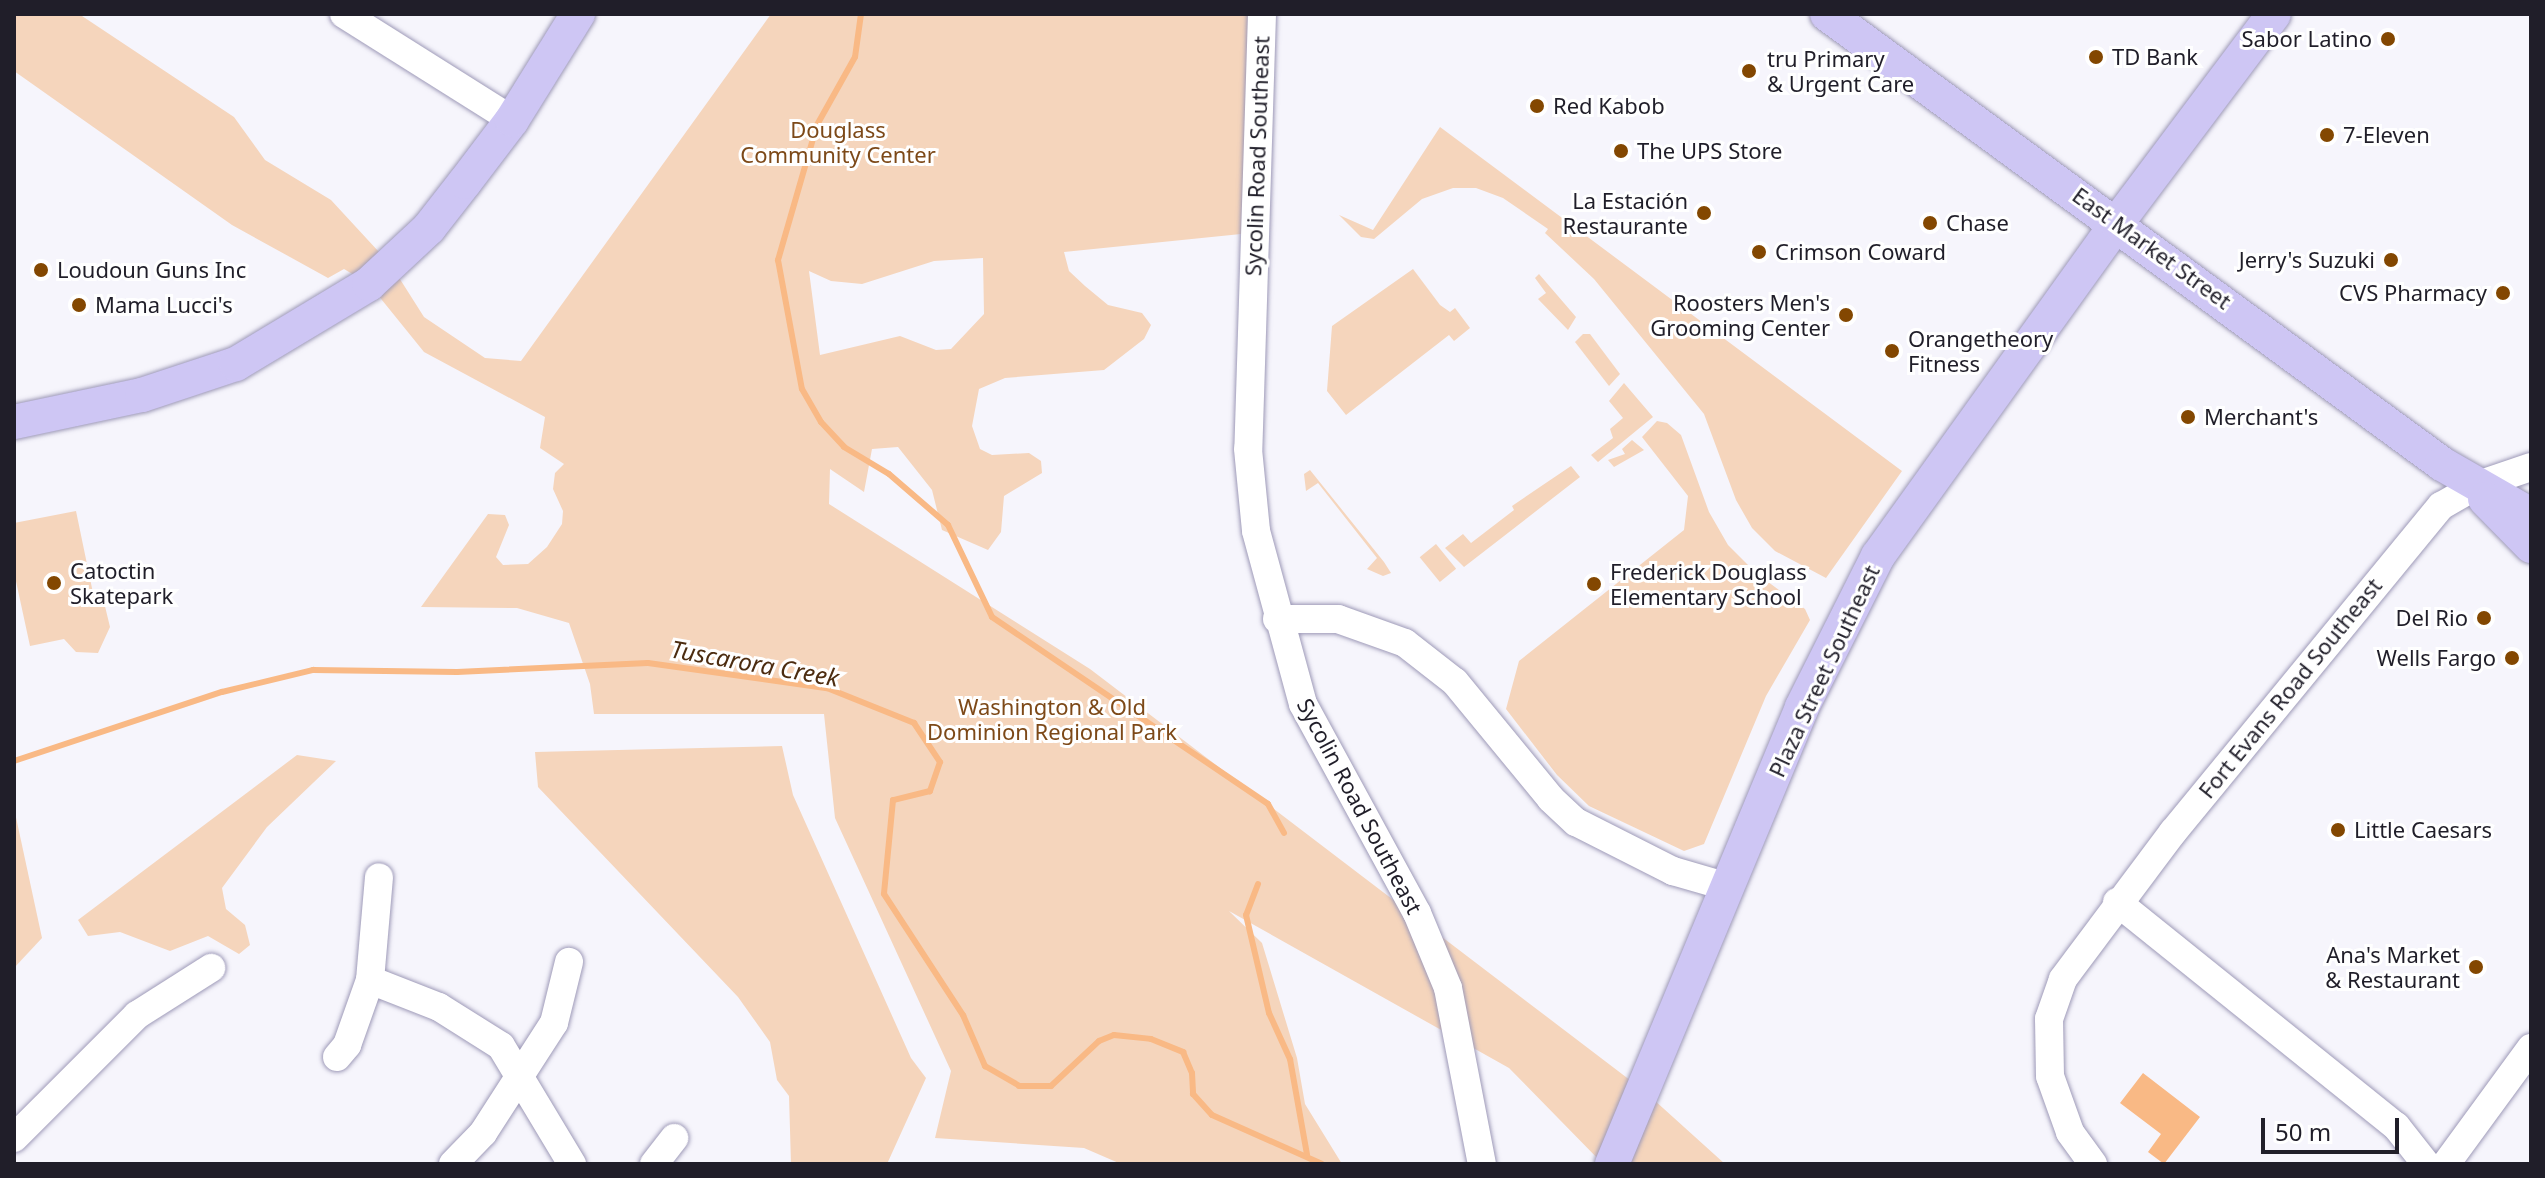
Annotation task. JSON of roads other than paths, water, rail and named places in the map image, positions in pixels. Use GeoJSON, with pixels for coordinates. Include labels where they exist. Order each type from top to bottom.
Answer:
{"type":"FeatureCollection","features":[{"type":"Feature","properties":{"kind":"main road"},"geometry":{"type":"LineString","coordinates":[[14,422],[175,385],[236,364],[281,341],[369,284],[429,228],[512,120],[578,14]]}},
{"type":"Feature","properties":{"kind":"main road","name":"East Market Street"},"geometry":{"type":"LineString","coordinates":[[1827,14],[2475,486],[2531,515]]}},
{"type":"Feature","properties":{"kind":"main road","name":"Plaza Street Southeast"},"geometry":{"type":"LineString","coordinates":[[1612,1164],[1802,707],[1878,556],[2117,223],[2274,14]]}},
{"type":"Feature","properties":{"kind":"main road","name":"East Market Street"},"geometry":{"type":"LineString","coordinates":[[2475,486],[2531,546]]}},
{"type":"Feature","properties":{"kind":"street"},"geometry":{"type":"LineString","coordinates":[[344,14],[512,120]]}},
{"type":"Feature","properties":{"kind":"street","name":"Sycolin Road Southeast"},"geometry":{"type":"LineString","coordinates":[[1262,14],[1248,449],[1256,531],[1277,619],[1303,704],[1432,943],[1454,1008],[1482,1164]]}},
{"type":"Feature","properties":{"kind":"street","name":"Fort Evans Road Southeast"},"geometry":{"type":"LineString","coordinates":[[2093,1164],[2057,1104],[2047,1032],[2063,979],[2117,902],[2441,506],[2475,486],[2531,467]]}},
{"type":"Feature","properties":{"kind":"street"},"geometry":{"type":"LineString","coordinates":[[1277,619],[1338,619],[1405,643],[1455,682],[1551,799],[1576,822],[1673,871],[1728,887]]}},
{"type":"Feature","properties":{"kind":"street"},"geometry":{"type":"LineString","coordinates":[[337,1057],[347,1045],[370,980],[379,877]]}},
{"type":"Feature","properties":{"kind":"street"},"geometry":{"type":"LineString","coordinates":[[2117,902],[2396,1126],[2426,1164]]}},
{"type":"Feature","properties":{"kind":"street"},"geometry":{"type":"LineString","coordinates":[[453,1164],[483,1133],[554,1023],[569,962]]}},
{"type":"Feature","properties":{"kind":"street"},"geometry":{"type":"LineString","coordinates":[[14,1138],[137,1015],[211,968]]}},
{"type":"Feature","properties":{"kind":"street"},"geometry":{"type":"LineString","coordinates":[[370,980],[462,1019],[501,1046],[522,1074],[572,1164]]}},
{"type":"Feature","properties":{"kind":"street"},"geometry":{"type":"LineString","coordinates":[[2446,1164],[2531,1048]]}},
{"type":"Feature","properties":{"kind":"street"},"geometry":{"type":"LineString","coordinates":[[654,1164],[674,1138]]}},
{"type":"Feature","properties":{"kind":"waterway"},"geometry":{"type":"LineString","coordinates":[[861,14],[855,57],[817,125],[778,260],[802,389],[821,422],[844,447],[889,474],[948,525],[992,617],[1268,804],[1284,833]]}},
{"type":"Feature","properties":{"kind":"waterway","name":"Tuscarora Creek"},"geometry":{"type":"LineString","coordinates":[[14,761],[222,692],[313,670],[457,672],[648,663],[827,688],[914,723],[940,762],[930,791],[893,800],[884,894],[963,1015],[985,1066],[1019,1086],[1051,1086],[1099,1041],[1114,1035],[1151,1039],[1183,1052],[1192,1073],[1193,1094],[1212,1115],[1322,1164]]}},
{"type":"Feature","properties":{"kind":"waterway"},"geometry":{"type":"LineString","coordinates":[[1258,884],[1246,915],[1269,1013],[1290,1059],[1307,1154]]}},
{"type":"Feature","properties":{"kind":"place","name":"Sabor Latino"},"geometry":{"type":"Point","coordinates":[2388,39]}},
{"type":"Feature","properties":{"kind":"place","name":"TD Bank"},"geometry":{"type":"Point","coordinates":[2096,57]}},
{"type":"Feature","properties":{"kind":"place","name":"tru Primary & Urgent Care"},"geometry":{"type":"Point","coordinates":[1749,71]}},
{"type":"Feature","properties":{"kind":"place","name":"Red Kabob"},"geometry":{"type":"Point","coordinates":[1537,106]}},
{"type":"Feature","properties":{"kind":"place","name":"7-Eleven"},"geometry":{"type":"Point","coordinates":[2327,135]}},
{"type":"Feature","properties":{"kind":"place","name":"The UPS Store"},"geometry":{"type":"Point","coordinates":[1621,151]}},
{"type":"Feature","properties":{"kind":"place","name":"La Estación Restaurante"},"geometry":{"type":"Point","coordinates":[1704,213]}},
{"type":"Feature","properties":{"kind":"place","name":"Chase"},"geometry":{"type":"Point","coordinates":[1930,223]}},
{"type":"Feature","properties":{"kind":"place","name":"Crimson Coward"},"geometry":{"type":"Point","coordinates":[1759,252]}},
{"type":"Feature","properties":{"kind":"place","name":"Jerry's Suzuki"},"geometry":{"type":"Point","coordinates":[2391,260]}},
{"type":"Feature","properties":{"kind":"place","name":"Loudoun Guns Inc"},"geometry":{"type":"Point","coordinates":[41,270]}},
{"type":"Feature","properties":{"kind":"place","name":"CVS Pharmacy"},"geometry":{"type":"Point","coordinates":[2503,293]}},
{"type":"Feature","properties":{"kind":"place","name":"Mama Lucci's"},"geometry":{"type":"Point","coordinates":[79,305]}},
{"type":"Feature","properties":{"kind":"place","name":"Roosters Men's Grooming Center"},"geometry":{"type":"Point","coordinates":[1846,315]}},
{"type":"Feature","properties":{"kind":"place","name":"Orangetheory Fitness"},"geometry":{"type":"Point","coordinates":[1892,351]}},
{"type":"Feature","properties":{"kind":"place","name":"Merchant's"},"geometry":{"type":"Point","coordinates":[2188,417]}},
{"type":"Feature","properties":{"kind":"place","name":"Catoctin Skatepark"},"geometry":{"type":"Point","coordinates":[54,583]}},
{"type":"Feature","properties":{"kind":"place","name":"Frederick Douglass Elementary School"},"geometry":{"type":"Point","coordinates":[1594,584]}},
{"type":"Feature","properties":{"kind":"place","name":"Del Rio"},"geometry":{"type":"Point","coordinates":[2484,618]}},
{"type":"Feature","properties":{"kind":"place","name":"Wells Fargo"},"geometry":{"type":"Point","coordinates":[2512,658]}},
{"type":"Feature","properties":{"kind":"place","name":"Little Caesars"},"geometry":{"type":"Point","coordinates":[2338,830]}},
{"type":"Feature","properties":{"kind":"place","name":"Ana's Market & Restaurant"},"geometry":{"type":"Point","coordinates":[2476,967]}},
{"type":"Feature","properties":{"kind":"park label","name":"Douglass Community Center"},"geometry":{"type":"Point","coordinates":[838,142]}},
{"type":"Feature","properties":{"kind":"park label","name":"Washington & Old Dominion Regional Park"},"geometry":{"type":"Point","coordinates":[1052,718]}}]}
